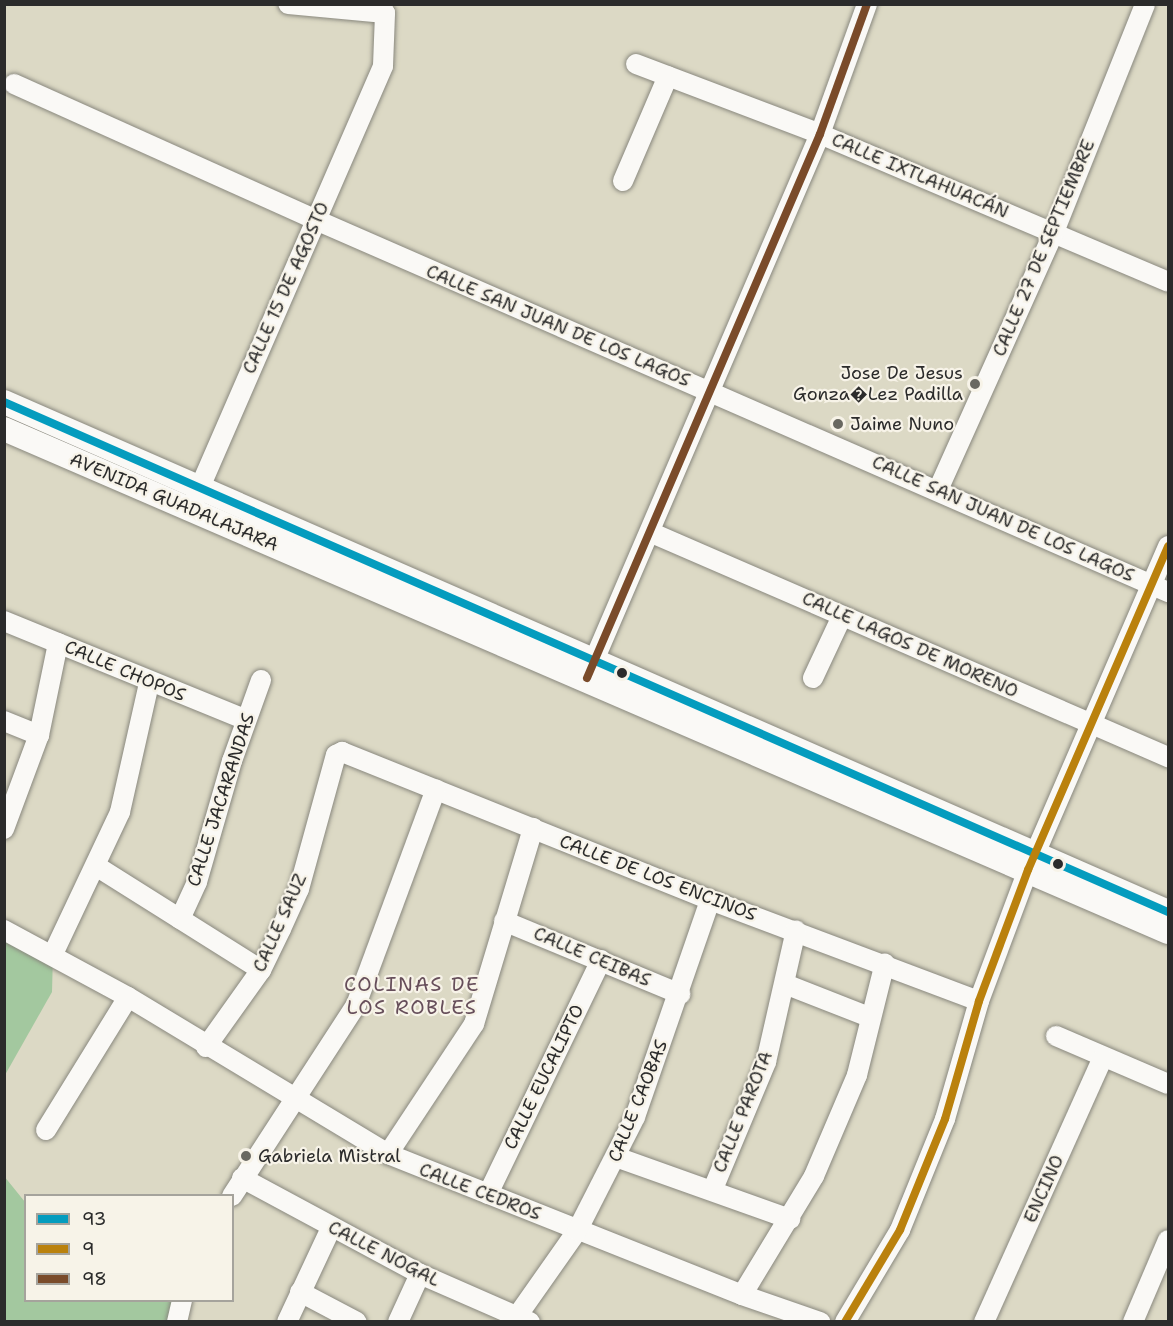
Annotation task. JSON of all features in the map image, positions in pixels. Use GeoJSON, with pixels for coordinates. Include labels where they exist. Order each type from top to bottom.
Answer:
{"type":"FeatureCollection","features":[{"type":"Feature","properties":{"kind":"street","name":"CALLE 15 DE AGOSTO"},"geometry":{"type":"LineString","coordinates":[[194,499],[383,66],[385,13],[288,4]]}},
{"type":"Feature","properties":{"kind":"street"},"geometry":{"type":"LineString","coordinates":[[590,670],[652,533],[820,134],[867,4]]}},
{"type":"Feature","properties":{"kind":"street","name":"CALLE 27 DE SEPTIEMBRE"},"geometry":{"type":"LineString","coordinates":[[938,490],[1054,232],[1145,4]]}},
{"type":"Feature","properties":{"kind":"street","name":"CALLE IXTLAHUACÁN"},"geometry":{"type":"LineString","coordinates":[[636,64],[820,134],[1168,282]]}},
{"type":"Feature","properties":{"kind":"street"},"geometry":{"type":"LineString","coordinates":[[623,181],[668,76]]}},
{"type":"Feature","properties":{"kind":"street","name":"CALLE SAN JUAN DE LOS LAGOS"},"geometry":{"type":"LineString","coordinates":[[14,84],[316,220],[1160,588]]}},
{"type":"Feature","properties":{"kind":"street","name":"AVENIDA GUADALAJARA"},"geometry":{"type":"LineString","coordinates":[[4,402],[67,444]]}},
{"type":"Feature","properties":{"kind":"street","name":"AVENIDA GUADALAJARA"},"geometry":{"type":"LineString","coordinates":[[4,429],[67,444],[1031,862],[1168,912]]}},
{"type":"Feature","properties":{"kind":"street","name":"CALLE LAGOS DE MORENO"},"geometry":{"type":"LineString","coordinates":[[652,533],[1168,756]]}},
{"type":"Feature","properties":{"kind":"street"},"geometry":{"type":"LineString","coordinates":[[845,1322],[900,1230],[945,1119],[979,1001],[1031,862],[1091,724],[1160,588],[1168,546]]}},
{"type":"Feature","properties":{"kind":"street"},"geometry":{"type":"LineString","coordinates":[[813,678],[842,616]]}},
{"type":"Feature","properties":{"kind":"street","name":"CALLE CHOPOS"},"geometry":{"type":"LineString","coordinates":[[4,621],[149,683],[246,720]]}},
{"type":"Feature","properties":{"kind":"street"},"geometry":{"type":"LineString","coordinates":[[4,829],[39,735],[58,643]]}},
{"type":"Feature","properties":{"kind":"street","name":"CALLE JACARANDAS"},"geometry":{"type":"LineString","coordinates":[[180,919],[197,882],[246,720],[261,680]]}},
{"type":"Feature","properties":{"kind":"street"},"geometry":{"type":"LineString","coordinates":[[53,954],[120,812],[149,683]]}},
{"type":"Feature","properties":{"kind":"street"},"geometry":{"type":"LineString","coordinates":[[4,721],[39,735]]}},
{"type":"Feature","properties":{"kind":"street","name":"CALLE DE LOS ENCINOS"},"geometry":{"type":"LineString","coordinates":[[338,753],[436,789],[710,900],[885,963],[979,1001]]}},
{"type":"Feature","properties":{"kind":"street","name":"CALLE SAUZ"},"geometry":{"type":"LineString","coordinates":[[206,1047],[261,970],[298,889],[338,753]]}},
{"type":"Feature","properties":{"kind":"street"},"geometry":{"type":"LineString","coordinates":[[233,1194],[298,1099],[363,991],[436,789]]}},
{"type":"Feature","properties":{"kind":"street"},"geometry":{"type":"LineString","coordinates":[[388,1154],[474,1024],[532,828]]}},
{"type":"Feature","properties":{"kind":"street","name":"AVENIDA GUADALAJARA"},"geometry":{"type":"LineString","coordinates":[[1031,862],[1168,932]]}},
{"type":"Feature","properties":{"kind":"street"},"geometry":{"type":"LineString","coordinates":[[96,866],[261,970]]}},
{"type":"Feature","properties":{"kind":"street","name":"CALLE CAOBAS"},"geometry":{"type":"LineString","coordinates":[[520,1320],[577,1231],[635,1117],[680,994],[710,900]]}},
{"type":"Feature","properties":{"kind":"street","name":"CALLE CEIBAS"},"geometry":{"type":"LineString","coordinates":[[504,921],[680,994]]}},
{"type":"Feature","properties":{"kind":"street","name":"CALLE CEDROS"},"geometry":{"type":"LineString","coordinates":[[4,930],[53,954],[128,996],[206,1047],[388,1154],[430,1174],[488,1194],[742,1295],[820,1322]]}},
{"type":"Feature","properties":{"kind":"street","name":"CALLE PAROTA"},"geometry":{"type":"LineString","coordinates":[[713,1189],[766,1062],[796,930]]}},
{"type":"Feature","properties":{"kind":"street","name":"CALLE EUCALIPTO"},"geometry":{"type":"LineString","coordinates":[[488,1194],[601,960]]}},
{"type":"Feature","properties":{"kind":"street"},"geometry":{"type":"LineString","coordinates":[[742,1295],[814,1176],[857,1075],[869,1017],[885,963]]}},
{"type":"Feature","properties":{"kind":"street"},"geometry":{"type":"LineString","coordinates":[[785,984],[869,1017]]}},
{"type":"Feature","properties":{"kind":"street"},"geometry":{"type":"LineString","coordinates":[[46,1130],[128,996]]}},
{"type":"Feature","properties":{"kind":"street"},"geometry":{"type":"LineString","coordinates":[[1056,1036],[1168,1084]]}},
{"type":"Feature","properties":{"kind":"street","name":"ENCINO"},"geometry":{"type":"LineString","coordinates":[[984,1322],[1103,1057]]}},
{"type":"Feature","properties":{"kind":"street"},"geometry":{"type":"LineString","coordinates":[[616,1157],[713,1189],[790,1219]]}},
{"type":"Feature","properties":{"kind":"street","name":"CALLE NOGAL"},"geometry":{"type":"LineString","coordinates":[[242,1178],[420,1274],[520,1320]]}},
{"type":"Feature","properties":{"kind":"street"},"geometry":{"type":"LineString","coordinates":[[287,1322],[331,1228]]}},
{"type":"Feature","properties":{"kind":"street"},"geometry":{"type":"LineString","coordinates":[[1133,1322],[1168,1240]]}},
{"type":"Feature","properties":{"kind":"street"},"geometry":{"type":"LineString","coordinates":[[398,1322],[420,1274]]}},
{"type":"Feature","properties":{"kind":"street"},"geometry":{"type":"LineString","coordinates":[[300,1292],[357,1322]]}},
{"type":"Feature","properties":{"kind":"street"},"geometry":{"type":"LineString","coordinates":[[177,1322],[182,1302]]}},
{"type":"Feature","properties":{"kind":"green space"},"geometry":{"type":"Polygon","coordinates":[[[5,930],[53,954],[52,992],[5,1075],[5,930]]]}},
{"type":"Feature","properties":{"kind":"green space"},"geometry":{"type":"Polygon","coordinates":[[[4,1176],[24,1201],[24,1302],[183,1302],[177,1321],[5,1321],[4,1176]]]}},
{"type":"Feature","properties":{"kind":"transit line","name":"98"},"geometry":{"type":"LineString","coordinates":[[587,678],[820,134],[867,4]]}},
{"type":"Feature","properties":{"kind":"transit line","name":"93"},"geometry":{"type":"LineString","coordinates":[[4,402],[1168,912]]}},
{"type":"Feature","properties":{"kind":"transit line","name":"9"},"geometry":{"type":"LineString","coordinates":[[845,1322],[900,1230],[945,1119],[979,1001],[1028,870],[1168,546]]}},
{"type":"Feature","properties":{"kind":"place","name":"Jose De Jesus Gonza�Lez Padilla"},"geometry":{"type":"Point","coordinates":[975,384]}},
{"type":"Feature","properties":{"kind":"place","name":"Jaime Nuno"},"geometry":{"type":"Point","coordinates":[838,424]}},
{"type":"Feature","properties":{"kind":"place","name":"Gabriela Mistral"},"geometry":{"type":"Point","coordinates":[246,1156]}},
{"type":"Feature","properties":{"kind":"district","name":"COLINAS DE LOS ROBLES"},"geometry":{"type":"Point","coordinates":[412,996]}}]}
